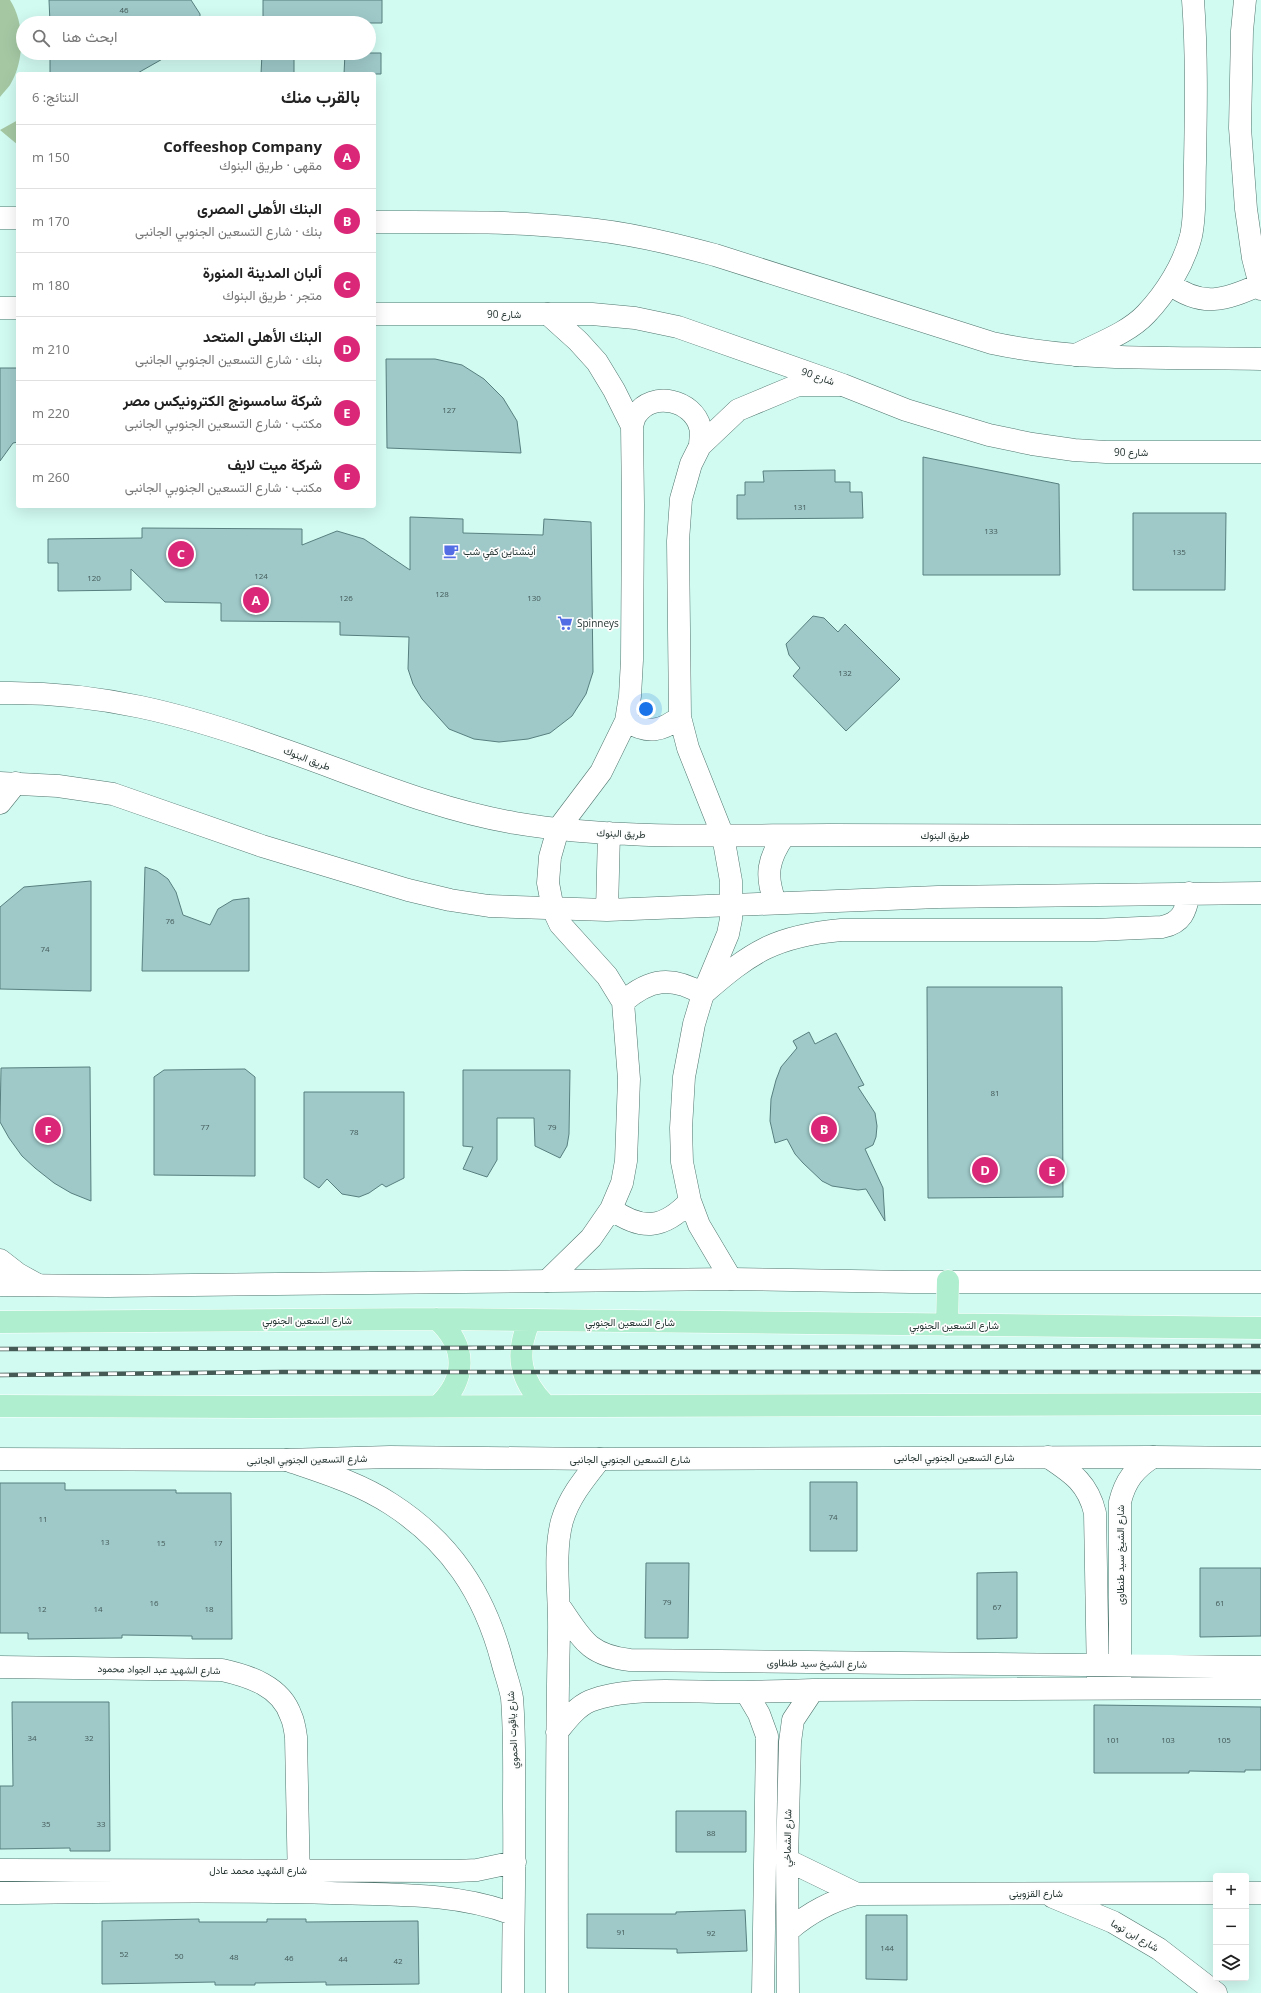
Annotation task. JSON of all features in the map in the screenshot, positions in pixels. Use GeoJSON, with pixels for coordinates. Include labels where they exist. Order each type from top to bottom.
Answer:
{"type":"FeatureCollection","features":[{"type":"Feature","properties":{"kind":"highway"},"geometry":{"type":"LineString","coordinates":[[947,1325],[948,1281]]}},
{"type":"Feature","properties":{"kind":"highway"},"geometry":{"type":"LineString","coordinates":[[437,1320],[452,1336],[457,1346],[460,1368],[453,1389],[438,1406]]}},
{"type":"Feature","properties":{"kind":"highway","name":"شارع التسعين الجنوبي"},"geometry":{"type":"LineString","coordinates":[[0,1322],[437,1320],[1261,1328]]}},
{"type":"Feature","properties":{"kind":"highway"},"geometry":{"type":"LineString","coordinates":[[529,1322],[521,1346],[524,1373],[529,1385],[545,1405]]}},
{"type":"Feature","properties":{"kind":"highway"},"geometry":{"type":"LineString","coordinates":[[0,1406],[1261,1404]]}},
{"type":"Feature","properties":{"kind":"street"},"geometry":{"type":"LineString","coordinates":[[1076,355],[1114,336],[1146,315],[1170,284],[1183,258],[1191,236],[1194,209],[1196,102],[1193,0]]}},
{"type":"Feature","properties":{"kind":"street"},"geometry":{"type":"LineString","coordinates":[[1170,284],[1184,294],[1201,299],[1218,299],[1235,296],[1260,287],[1246,209],[1240,128],[1242,30],[1246,0]]}},
{"type":"Feature","properties":{"kind":"street"},"geometry":{"type":"LineString","coordinates":[[0,218],[16,218]]}},
{"type":"Feature","properties":{"kind":"street"},"geometry":{"type":"LineString","coordinates":[[376,222],[531,225],[578,228],[670,243],[715,255],[992,343],[1033,351],[1076,355],[1261,359]]}},
{"type":"Feature","properties":{"kind":"street"},"geometry":{"type":"LineString","coordinates":[[0,308],[16,308]]}},
{"type":"Feature","properties":{"kind":"street","name":"شارع 90"},"geometry":{"type":"LineString","coordinates":[[376,314],[592,314],[635,318],[678,327],[843,385],[906,410],[947,423],[1032,444],[1074,450],[1106,452],[1261,452]]}},
{"type":"Feature","properties":{"kind":"street"},"geometry":{"type":"LineString","coordinates":[[548,314],[578,341],[597,362],[614,390],[632,426]]}},
{"type":"Feature","properties":{"kind":"street"},"geometry":{"type":"LineString","coordinates":[[731,1279],[699,1225],[690,1201],[682,1162],[684,1077],[694,1024],[703,994],[728,934],[731,918],[731,881],[723,836],[691,754],[680,717],[679,520],[681,499],[691,464],[700,446],[738,410],[798,385],[843,385]]}},
{"type":"Feature","properties":{"kind":"street"},"geometry":{"type":"LineString","coordinates":[[547,1281],[591,1238],[611,1209],[622,1183],[626,1161],[629,1079],[623,1002],[607,976],[560,924],[553,909],[548,883],[550,857],[558,829],[601,772],[626,721],[630,696],[632,660],[632,426],[636,414],[649,404],[664,400],[680,403],[693,412],[700,427],[700,446]]}},
{"type":"Feature","properties":{"kind":"street","name":"طريق البنوك"},"geometry":{"type":"LineString","coordinates":[[0,693],[81,697],[133,704],[161,710],[274,746],[463,812],[514,823],[558,829],[609,833],[723,836],[1261,836]]}},
{"type":"Feature","properties":{"kind":"street"},"geometry":{"type":"LineString","coordinates":[[626,721],[636,728],[648,730],[660,729],[680,717]]}},
{"type":"Feature","properties":{"kind":"street"},"geometry":{"type":"LineString","coordinates":[[0,803],[8,783],[58,786],[113,794],[262,846],[428,896],[490,906],[608,910],[847,900],[1189,893],[1261,893]]}},
{"type":"Feature","properties":{"kind":"street"},"geometry":{"type":"LineString","coordinates":[[608,910],[609,833]]}},
{"type":"Feature","properties":{"kind":"street"},"geometry":{"type":"LineString","coordinates":[[775,902],[770,887],[770,860],[784,836]]}},
{"type":"Feature","properties":{"kind":"street"},"geometry":{"type":"LineString","coordinates":[[703,994],[736,966],[769,946],[790,938],[814,933],[848,930],[1095,930],[1162,927],[1175,923],[1180,919],[1186,908],[1189,893]]}},
{"type":"Feature","properties":{"kind":"street"},"geometry":{"type":"LineString","coordinates":[[847,900],[848,930]]}},
{"type":"Feature","properties":{"kind":"street"},"geometry":{"type":"LineString","coordinates":[[623,1002],[636,990],[647,985],[670,981],[687,985],[703,994]]}},
{"type":"Feature","properties":{"kind":"street"},"geometry":{"type":"LineString","coordinates":[[611,1209],[626,1219],[643,1224],[661,1222],[678,1214],[690,1201]]}},
{"type":"Feature","properties":{"kind":"street"},"geometry":{"type":"LineString","coordinates":[[0,1260],[18,1274],[38,1285]]}},
{"type":"Feature","properties":{"kind":"street"},"geometry":{"type":"LineString","coordinates":[[0,1285],[731,1279],[1261,1282]]}},
{"type":"Feature","properties":{"kind":"street","name":"شارع التسعين الجنوبي الجانبى"},"geometry":{"type":"LineString","coordinates":[[0,1459],[285,1460],[390,1457],[600,1459],[1048,1457],[1261,1458]]}},
{"type":"Feature","properties":{"kind":"street"},"geometry":{"type":"LineString","coordinates":[[1048,1457],[1076,1477],[1092,1500],[1095,1513],[1098,1689]]}},
{"type":"Feature","properties":{"kind":"street","name":"شارع الشيخ سيد طنطاوى"},"geometry":{"type":"LineString","coordinates":[[1120,1689],[1120,1502],[1125,1486],[1134,1471],[1153,1457]]}},
{"type":"Feature","properties":{"kind":"street"},"geometry":{"type":"LineString","coordinates":[[557,1993],[557,1732],[560,1607],[559,1552],[562,1520],[571,1499],[600,1459]]}},
{"type":"Feature","properties":{"kind":"street","name":"شارع ياقوت الحموي"},"geometry":{"type":"LineString","coordinates":[[285,1460],[346,1480],[391,1504],[416,1522],[446,1550],[469,1580],[478,1596],[497,1641],[512,1697],[515,1862],[513,1914],[513,1993]]}},
{"type":"Feature","properties":{"kind":"street","name":"شارع الشيخ سيد طنطاوى"},"geometry":{"type":"LineString","coordinates":[[560,1607],[581,1638],[589,1646],[600,1653],[613,1658],[630,1660],[1261,1667]]}},
{"type":"Feature","properties":{"kind":"street","name":"شارع الشهيد عبد الجواد محمود"},"geometry":{"type":"LineString","coordinates":[[0,1667],[222,1670],[244,1675],[262,1682],[280,1698],[291,1714],[296,1737],[299,1892]]}},
{"type":"Feature","properties":{"kind":"street"},"geometry":{"type":"LineString","coordinates":[[557,1732],[576,1710],[589,1702],[603,1697],[650,1691],[746,1692],[813,1690],[1261,1688]]}},
{"type":"Feature","properties":{"kind":"street","name":"شارع الشماخي"},"geometry":{"type":"LineString","coordinates":[[763,1993],[778,1757],[793,1720],[813,1690]]}},
{"type":"Feature","properties":{"kind":"street","name":"شارع الشماخي"},"geometry":{"type":"LineString","coordinates":[[746,1692],[778,1757],[787,1860],[789,1930],[788,1993]]}},
{"type":"Feature","properties":{"kind":"street","name":"شارع القزوينى"},"geometry":{"type":"LineString","coordinates":[[787,1860],[856,1894]]}},
{"type":"Feature","properties":{"kind":"street","name":"شارع الشهيد محمد عادل"},"geometry":{"type":"LineString","coordinates":[[9,1870],[456,1871],[477,1870],[515,1862]]}},
{"type":"Feature","properties":{"kind":"street"},"geometry":{"type":"LineString","coordinates":[[9,1870],[9,1893],[299,1892],[436,1896],[491,1906],[513,1914]]}},
{"type":"Feature","properties":{"kind":"street","name":"شارع ابن توما"},"geometry":{"type":"LineString","coordinates":[[1044,1893],[1113,1922],[1159,1949],[1216,1993]]}},
{"type":"Feature","properties":{"kind":"street","name":"شارع القزوينى"},"geometry":{"type":"LineString","coordinates":[[789,1930],[801,1920],[827,1904],[856,1894],[1213,1893]]}},
{"type":"Feature","properties":{"kind":"street"},"geometry":{"type":"LineString","coordinates":[[1249,1893],[1261,1893]]}},
{"type":"Feature","properties":{"kind":"street"},"geometry":{"type":"LineString","coordinates":[[1221,1981],[1222,1993]]}},
{"type":"Feature","properties":{"kind":"green space"},"geometry":{"type":"Polygon","coordinates":[[[0,0],[10,0],[17,16],[16,60],[19,60],[10,85],[0,97],[0,0]]]}},
{"type":"Feature","properties":{"kind":"green space"},"geometry":{"type":"Polygon","coordinates":[[[16,121],[16,143],[0,130],[16,121]]]}},
{"type":"Feature","properties":{"kind":"building"},"geometry":{"type":"Polygon","coordinates":[[[49,0],[191,0],[200,14],[200,16],[50,16],[49,0]]]}},
{"type":"Feature","properties":{"kind":"building"},"geometry":{"type":"Polygon","coordinates":[[[263,0],[382,0],[382,23],[376,23],[376,16],[263,16],[263,0]]]}},
{"type":"Feature","properties":{"kind":"building"},"geometry":{"type":"Polygon","coordinates":[[[376,53],[381,53],[381,74],[376,74],[376,72],[344,72],[345,60],[376,60],[376,53]]]}},
{"type":"Feature","properties":{"kind":"building"},"geometry":{"type":"Polygon","coordinates":[[[50,60],[161,60],[140,72],[50,72],[50,60]]]}},
{"type":"Feature","properties":{"kind":"building"},"geometry":{"type":"Polygon","coordinates":[[[262,60],[294,60],[294,72],[261,72],[262,60]]]}},
{"type":"Feature","properties":{"kind":"building"},"geometry":{"type":"Polygon","coordinates":[[[386,359],[435,359],[462,365],[484,379],[503,398],[517,421],[521,453],[387,448],[386,359]]]}},
{"type":"Feature","properties":{"kind":"building"},"geometry":{"type":"Polygon","coordinates":[[[0,368],[16,368],[16,442],[13,443],[0,461],[0,368]]]}},
{"type":"Feature","properties":{"kind":"building"},"geometry":{"type":"Polygon","coordinates":[[[923,457],[1059,484],[1060,575],[923,575],[923,457]]]}},
{"type":"Feature","properties":{"kind":"building"},"geometry":{"type":"Polygon","coordinates":[[[835,470],[835,482],[850,482],[850,492],[862,492],[863,518],[737,519],[737,495],[745,495],[745,482],[764,482],[763,471],[835,470]]]}},
{"type":"Feature","properties":{"kind":"building"},"geometry":{"type":"Polygon","coordinates":[[[1133,513],[1226,513],[1225,590],[1133,590],[1133,513]]]}},
{"type":"Feature","properties":{"kind":"building"},"geometry":{"type":"Polygon","coordinates":[[[410,517],[463,519],[463,533],[543,535],[544,519],[591,522],[593,672],[586,694],[572,716],[550,733],[528,739],[499,742],[474,739],[449,729],[422,699],[413,684],[408,669],[409,637],[340,635],[340,622],[221,621],[221,603],[165,602],[131,569],[131,590],[58,591],[58,563],[48,563],[48,539],[142,538],[142,528],[302,529],[302,545],[337,531],[364,539],[410,570],[410,517]]]}},
{"type":"Feature","properties":{"kind":"building"},"geometry":{"type":"Polygon","coordinates":[[[813,616],[824,618],[838,632],[845,624],[900,679],[846,731],[793,676],[800,668],[789,655],[786,644],[813,616]]]}},
{"type":"Feature","properties":{"kind":"building"},"geometry":{"type":"Polygon","coordinates":[[[145,867],[157,871],[168,879],[176,892],[183,915],[210,925],[218,909],[233,900],[249,898],[249,971],[142,971],[145,867]]]}},
{"type":"Feature","properties":{"kind":"building"},"geometry":{"type":"Polygon","coordinates":[[[91,881],[91,991],[0,989],[0,907],[24,887],[91,881]]]}},
{"type":"Feature","properties":{"kind":"building"},"geometry":{"type":"Polygon","coordinates":[[[927,987],[1062,987],[1063,1197],[928,1198],[927,987]]]}},
{"type":"Feature","properties":{"kind":"building"},"geometry":{"type":"Polygon","coordinates":[[[809,1032],[815,1044],[836,1033],[864,1085],[858,1087],[875,1113],[877,1126],[876,1137],[873,1145],[865,1149],[883,1188],[885,1221],[866,1189],[858,1190],[832,1186],[822,1181],[795,1154],[787,1139],[775,1143],[770,1121],[771,1099],[776,1080],[781,1067],[797,1048],[793,1041],[809,1032]]]}},
{"type":"Feature","properties":{"kind":"building"},"geometry":{"type":"Polygon","coordinates":[[[90,1067],[91,1201],[71,1193],[54,1183],[35,1168],[22,1156],[0,1122],[1,1068],[90,1067]]]}},
{"type":"Feature","properties":{"kind":"building"},"geometry":{"type":"Polygon","coordinates":[[[245,1069],[255,1077],[255,1176],[154,1175],[154,1077],[164,1070],[245,1069]]]}},
{"type":"Feature","properties":{"kind":"building"},"geometry":{"type":"Polygon","coordinates":[[[463,1070],[570,1070],[569,1134],[567,1146],[560,1158],[535,1146],[534,1118],[497,1118],[497,1160],[487,1177],[463,1169],[473,1147],[463,1146],[463,1070]]]}},
{"type":"Feature","properties":{"kind":"building"},"geometry":{"type":"Polygon","coordinates":[[[304,1092],[404,1092],[404,1178],[386,1187],[382,1184],[369,1193],[359,1197],[342,1194],[327,1179],[319,1188],[304,1178],[304,1092]]]}},
{"type":"Feature","properties":{"kind":"building"},"geometry":{"type":"Polygon","coordinates":[[[810,1482],[857,1482],[857,1551],[810,1551],[810,1482]]]}},
{"type":"Feature","properties":{"kind":"building"},"geometry":{"type":"Polygon","coordinates":[[[0,1483],[65,1483],[65,1490],[176,1490],[176,1493],[231,1493],[232,1639],[192,1639],[192,1636],[122,1635],[122,1638],[28,1639],[28,1633],[0,1633],[0,1483]]]}},
{"type":"Feature","properties":{"kind":"building"},"geometry":{"type":"Polygon","coordinates":[[[646,1563],[689,1563],[688,1638],[645,1638],[646,1563]]]}},
{"type":"Feature","properties":{"kind":"building"},"geometry":{"type":"Polygon","coordinates":[[[1200,1568],[1261,1568],[1261,1636],[1200,1637],[1200,1568]]]}},
{"type":"Feature","properties":{"kind":"building"},"geometry":{"type":"Polygon","coordinates":[[[1017,1572],[1017,1638],[977,1639],[977,1573],[1017,1572]]]}},
{"type":"Feature","properties":{"kind":"building"},"geometry":{"type":"Polygon","coordinates":[[[12,1702],[109,1702],[110,1851],[70,1851],[70,1848],[0,1849],[0,1786],[13,1786],[12,1702]]]}},
{"type":"Feature","properties":{"kind":"building"},"geometry":{"type":"Polygon","coordinates":[[[1094,1705],[1261,1707],[1261,1770],[1245,1770],[1245,1772],[1189,1771],[1189,1773],[1094,1773],[1094,1705]]]}},
{"type":"Feature","properties":{"kind":"building"},"geometry":{"type":"Polygon","coordinates":[[[676,1811],[746,1811],[746,1852],[676,1852],[676,1811]]]}},
{"type":"Feature","properties":{"kind":"building"},"geometry":{"type":"Polygon","coordinates":[[[745,1910],[747,1951],[677,1953],[677,1949],[587,1948],[587,1914],[676,1914],[676,1912],[745,1910]]]}},
{"type":"Feature","properties":{"kind":"building"},"geometry":{"type":"Polygon","coordinates":[[[866,1915],[907,1915],[907,1980],[866,1979],[866,1915]]]}},
{"type":"Feature","properties":{"kind":"building"},"geometry":{"type":"Polygon","coordinates":[[[199,1919],[199,1922],[267,1922],[267,1919],[306,1919],[306,1922],[418,1921],[419,1984],[326,1985],[326,1982],[215,1985],[215,1982],[102,1984],[102,1921],[199,1919]]]}},
{"type":"Feature","properties":{"kind":"railway"},"geometry":{"type":"LineString","coordinates":[[0,1349],[1261,1346]]}},
{"type":"Feature","properties":{"kind":"railway"},"geometry":{"type":"LineString","coordinates":[[0,1375],[283,1372],[1261,1372]]}},
{"type":"Feature","properties":{"kind":"place","name":"أينشتاين كفي شب"},"geometry":{"type":"Point","coordinates":[451,551]}},
{"type":"Feature","properties":{"kind":"place","name":"ألبان المدينة المنورة"},"geometry":{"type":"Point","coordinates":[181,554]}},
{"type":"Feature","properties":{"kind":"place","name":"Coffeeshop Company"},"geometry":{"type":"Point","coordinates":[256,600]}},
{"type":"Feature","properties":{"kind":"place","name":"Spinneys"},"geometry":{"type":"Point","coordinates":[565,623]}},
{"type":"Feature","properties":{"kind":"place","name":"البنك الأهلى المصرى"},"geometry":{"type":"Point","coordinates":[824,1129]}},
{"type":"Feature","properties":{"kind":"place","name":"شركة ميت لايف"},"geometry":{"type":"Point","coordinates":[48,1130]}},
{"type":"Feature","properties":{"kind":"place","name":"البنك الأهلى المتحد"},"geometry":{"type":"Point","coordinates":[985,1170]}},
{"type":"Feature","properties":{"kind":"place","name":"شركة سامسونج الكترونيكس مصر"},"geometry":{"type":"Point","coordinates":[1052,1171]}}]}
